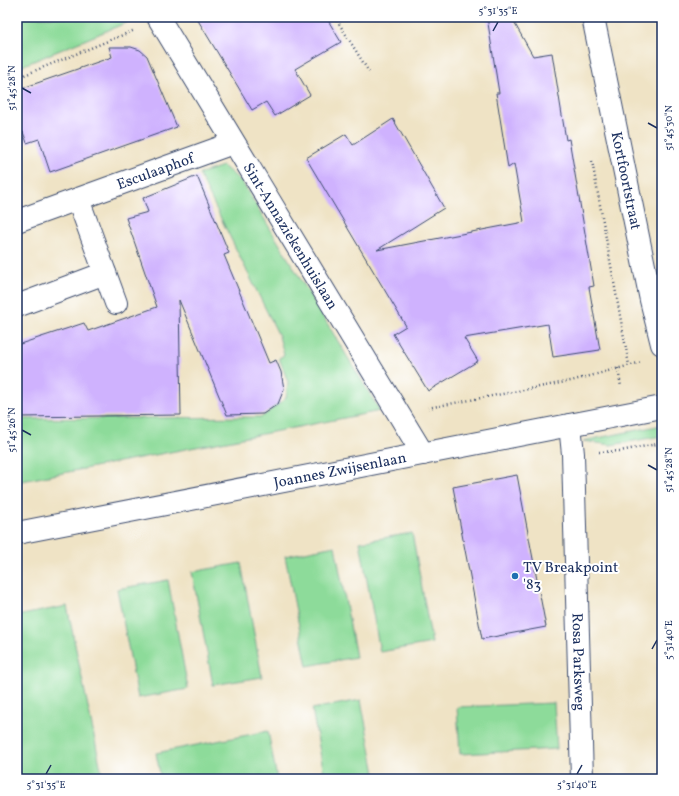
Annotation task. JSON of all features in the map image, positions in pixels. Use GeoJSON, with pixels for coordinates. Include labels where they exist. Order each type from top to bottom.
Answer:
{"type":"FeatureCollection","features":[{"type":"Feature","properties":{"kind":"street","name":"Sint-Annaziekenhuislaan"},"geometry":{"type":"LineString","coordinates":[[158,17],[233,143],[400,413],[423,454]]}},
{"type":"Feature","properties":{"kind":"street","name":"Kortfoortstraat"},"geometry":{"type":"LineString","coordinates":[[593,17],[651,300],[655,352]]}},
{"type":"Feature","properties":{"kind":"street","name":"Esculaaphof"},"geometry":{"type":"LineString","coordinates":[[17,221],[233,143]]}},
{"type":"Feature","properties":{"kind":"street"},"geometry":{"type":"LineString","coordinates":[[78,199],[116,303]]}},
{"type":"Feature","properties":{"kind":"street"},"geometry":{"type":"LineString","coordinates":[[17,306],[105,274]]}},
{"type":"Feature","properties":{"kind":"street","name":"Joannes Zwijsenlaan"},"geometry":{"type":"LineString","coordinates":[[17,533],[662,407]]}},
{"type":"Feature","properties":{"kind":"street","name":"Rosa Parksweg"},"geometry":{"type":"LineString","coordinates":[[570,425],[573,454],[582,779]]}},
{"type":"Feature","properties":{"kind":"path"},"geometry":{"type":"LineString","coordinates":[[17,78],[126,34],[158,17]]}},
{"type":"Feature","properties":{"kind":"path"},"geometry":{"type":"LineString","coordinates":[[335,17],[369,72]]}},
{"type":"Feature","properties":{"kind":"path"},"geometry":{"type":"LineString","coordinates":[[591,156],[629,365]]}},
{"type":"Feature","properties":{"kind":"path"},"geometry":{"type":"LineString","coordinates":[[400,413],[570,381],[629,365],[655,352]]}},
{"type":"Feature","properties":{"kind":"path"},"geometry":{"type":"LineString","coordinates":[[573,454],[620,451],[662,443]]}},
{"type":"Feature","properties":{"kind":"green space"},"geometry":{"type":"Polygon","coordinates":[[[17,17],[140,17],[17,68],[17,17]]]}},
{"type":"Feature","properties":{"kind":"green space"},"geometry":{"type":"Polygon","coordinates":[[[223,166],[242,182],[380,411],[17,482],[17,419],[262,417],[286,398],[288,382],[279,358],[284,355],[279,336],[199,174],[223,166]]]}},
{"type":"Feature","properties":{"kind":"green space"},"geometry":{"type":"Polygon","coordinates":[[[662,425],[662,436],[611,445],[583,441],[662,425]]]}},
{"type":"Feature","properties":{"kind":"green space"},"geometry":{"type":"Polygon","coordinates":[[[412,533],[432,643],[380,652],[360,542],[412,533]]]}},
{"type":"Feature","properties":{"kind":"green space"},"geometry":{"type":"Polygon","coordinates":[[[335,546],[356,657],[307,666],[285,556],[335,546]]]}},
{"type":"Feature","properties":{"kind":"green space"},"geometry":{"type":"Polygon","coordinates":[[[241,563],[262,677],[213,685],[192,572],[241,563]]]}},
{"type":"Feature","properties":{"kind":"green space"},"geometry":{"type":"Polygon","coordinates":[[[168,580],[188,689],[138,698],[117,589],[168,580]]]}},
{"type":"Feature","properties":{"kind":"green space"},"geometry":{"type":"Polygon","coordinates":[[[67,606],[103,779],[17,779],[17,616],[67,606]]]}},
{"type":"Feature","properties":{"kind":"green space"},"geometry":{"type":"Polygon","coordinates":[[[361,700],[376,779],[325,779],[312,709],[361,700]]]}},
{"type":"Feature","properties":{"kind":"green space"},"geometry":{"type":"Polygon","coordinates":[[[554,703],[557,749],[460,754],[457,707],[554,703]]]}},
{"type":"Feature","properties":{"kind":"green space"},"geometry":{"type":"Polygon","coordinates":[[[268,731],[277,779],[161,779],[156,753],[268,731]]]}},
{"type":"Feature","properties":{"kind":"building"},"geometry":{"type":"Polygon","coordinates":[[[196,17],[326,17],[341,42],[295,69],[310,95],[275,116],[266,102],[252,110],[196,17]]]}},
{"type":"Feature","properties":{"kind":"building"},"geometry":{"type":"Polygon","coordinates":[[[487,17],[511,17],[533,56],[552,53],[566,140],[569,139],[594,286],[589,287],[600,350],[553,357],[548,324],[464,338],[478,361],[428,391],[393,334],[406,326],[306,158],[346,134],[353,145],[393,119],[444,208],[377,250],[524,222],[514,164],[508,168],[496,93],[499,93],[487,17]]]}},
{"type":"Feature","properties":{"kind":"building"},"geometry":{"type":"Polygon","coordinates":[[[109,47],[131,47],[140,50],[147,56],[177,127],[50,172],[39,139],[27,143],[23,132],[17,134],[17,90],[112,57],[109,47]]]}},
{"type":"Feature","properties":{"kind":"building"},"geometry":{"type":"Polygon","coordinates":[[[197,176],[229,253],[224,255],[269,363],[276,360],[281,372],[284,389],[278,404],[263,414],[227,415],[179,300],[181,415],[17,417],[17,345],[84,323],[88,331],[157,307],[126,218],[148,212],[143,198],[197,176]]]}},
{"type":"Feature","properties":{"kind":"building"},"geometry":{"type":"Polygon","coordinates":[[[517,475],[546,627],[482,639],[453,487],[517,475]]]}},
{"type":"Feature","properties":{"kind":"place","name":"TV Breakpoint '83"},"geometry":{"type":"Point","coordinates":[515,576]}}]}
